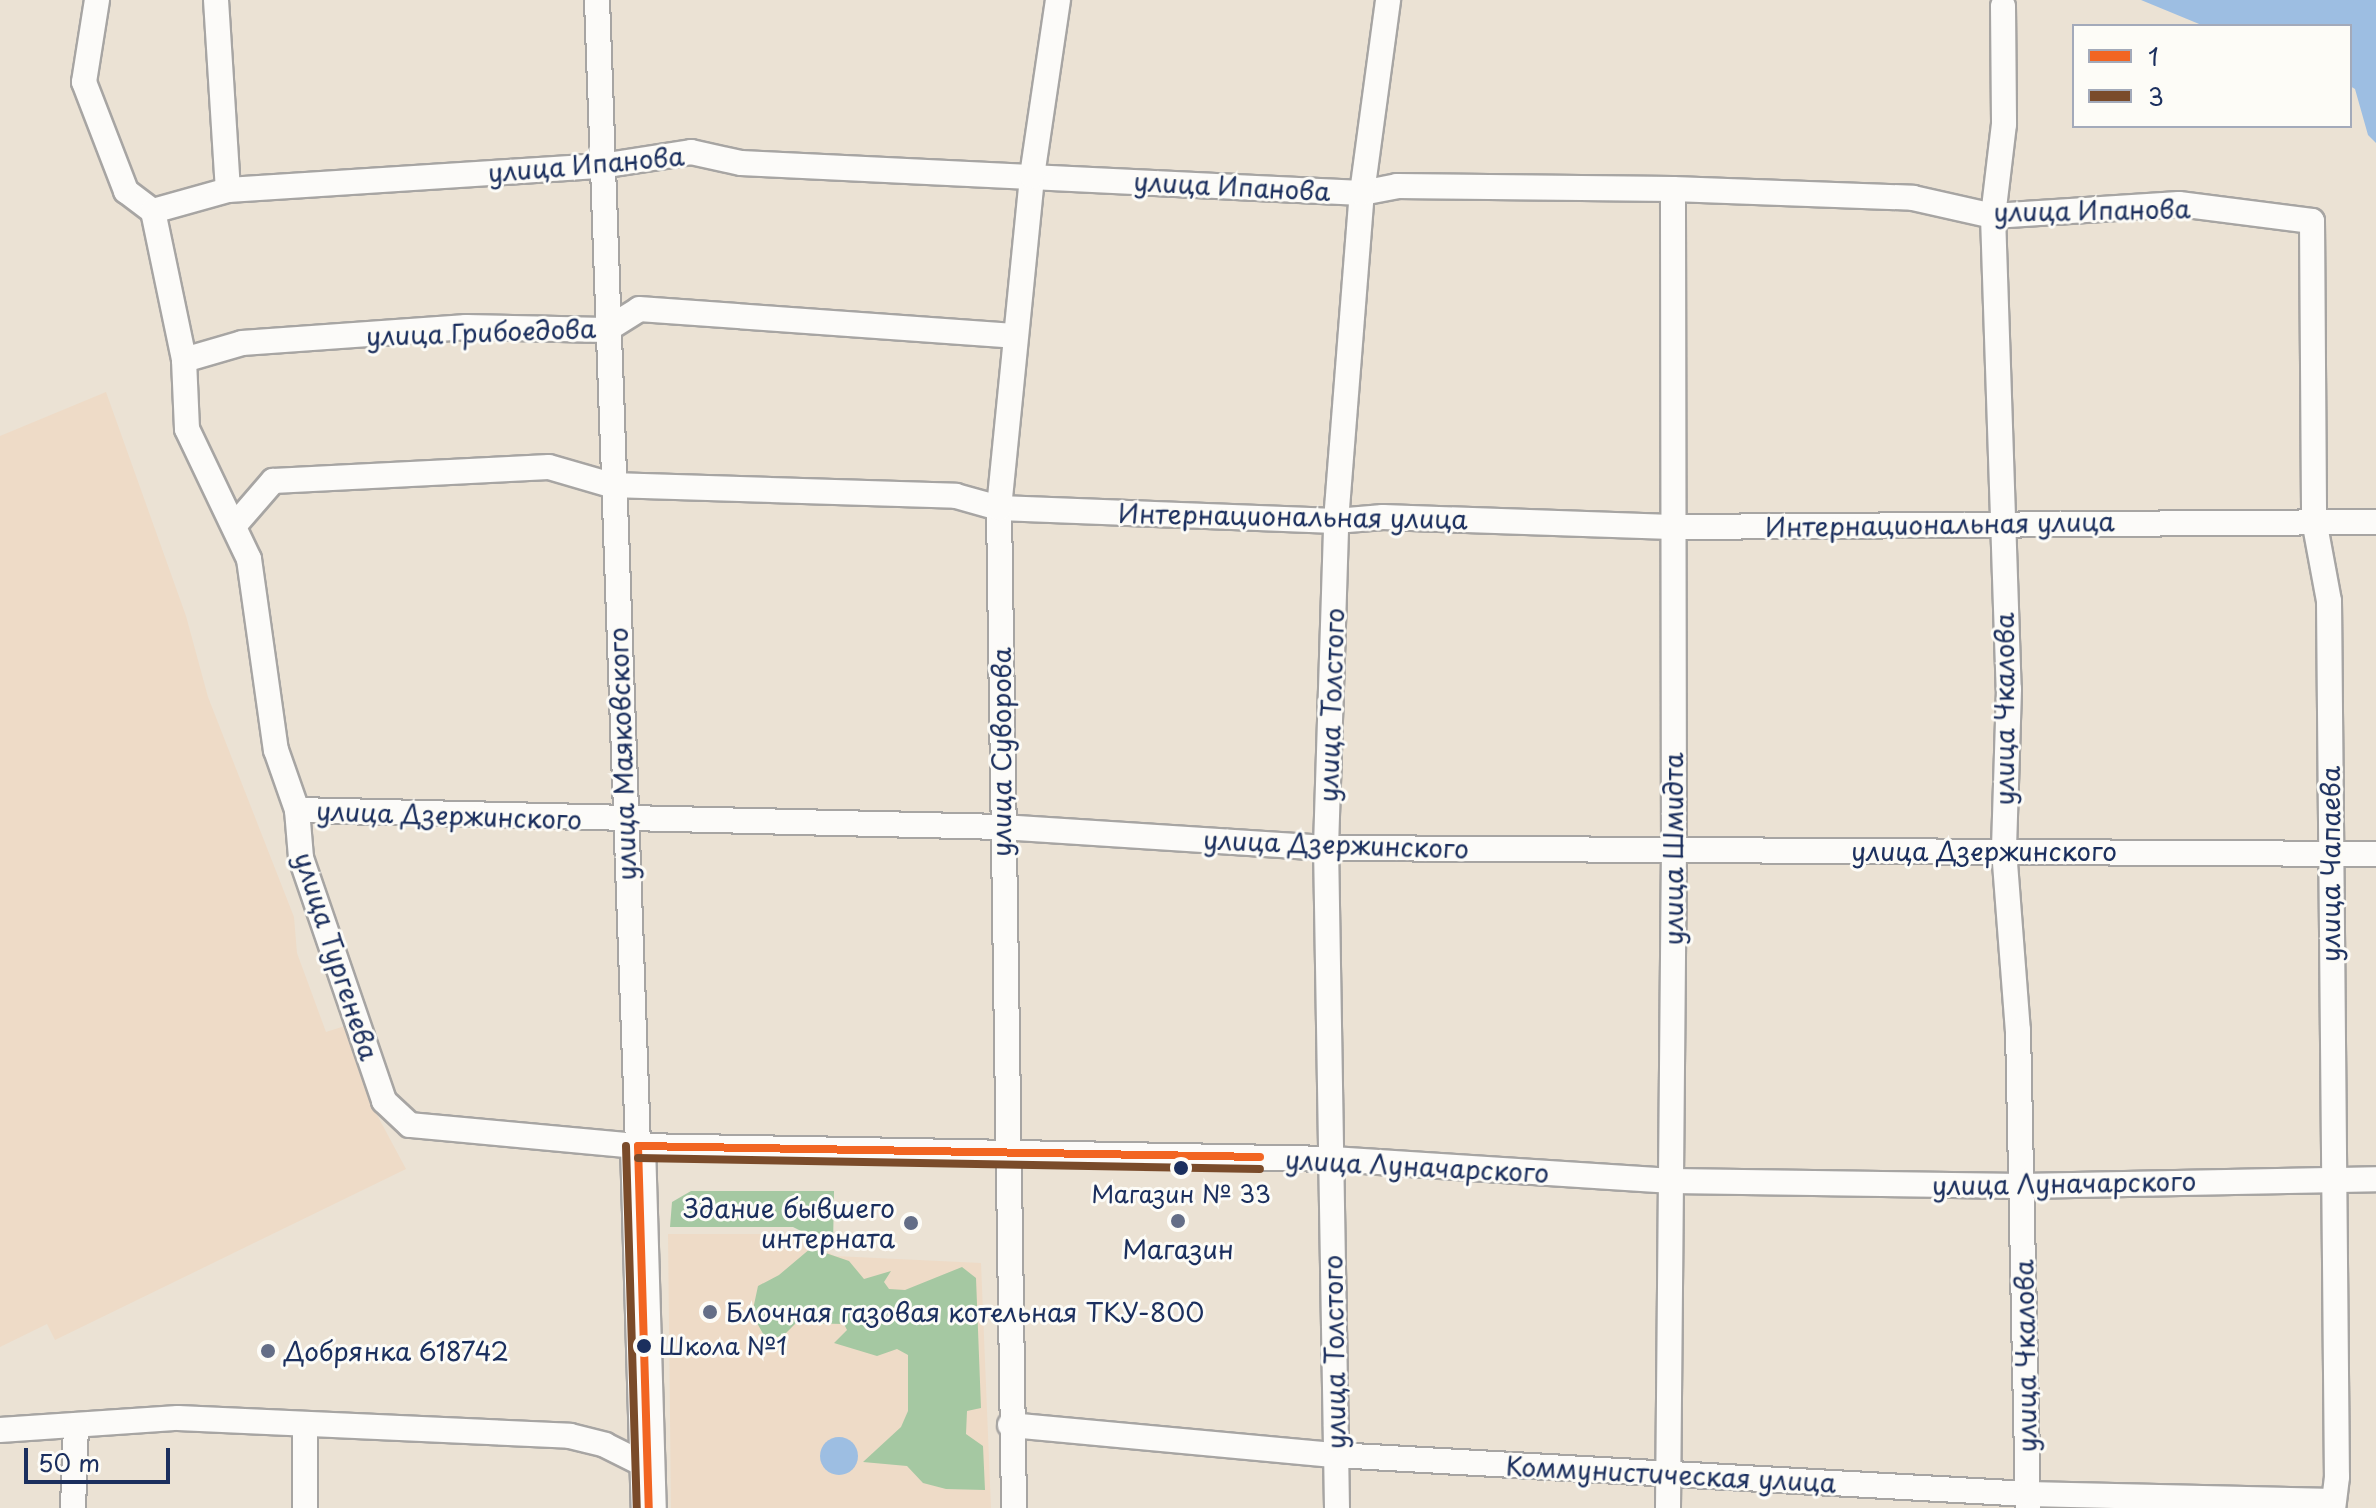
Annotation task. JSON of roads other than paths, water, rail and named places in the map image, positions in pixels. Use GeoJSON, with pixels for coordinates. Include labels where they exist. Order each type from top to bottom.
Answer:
{"type":"FeatureCollection","features":[{"type":"Feature","properties":{"kind":"street"},"geometry":{"type":"LineString","coordinates":[[216,0],[228,190]]}},
{"type":"Feature","properties":{"kind":"street","name":"улица Маяковского"},"geometry":{"type":"LineString","coordinates":[[597,0],[611,485],[638,1146],[649,1508]]}},
{"type":"Feature","properties":{"kind":"street","name":"улица Суворова"},"geometry":{"type":"LineString","coordinates":[[1014,1508],[1010,1425],[999,508],[1032,176],[1058,0]]}},
{"type":"Feature","properties":{"kind":"street","name":"улица Толстого"},"geometry":{"type":"LineString","coordinates":[[1337,1508],[1326,848],[1336,521],[1362,193],[1388,0]]}},
{"type":"Feature","properties":{"kind":"street"},"geometry":{"type":"LineString","coordinates":[[95,1],[84,82],[126,191],[153,211]]}},
{"type":"Feature","properties":{"kind":"street","name":"улица Чкалова"},"geometry":{"type":"LineString","coordinates":[[2003,6],[2004,124],[1993,216],[2000,524],[2009,689],[2004,850],[2018,1030],[2028,1501]]}},
{"type":"Feature","properties":{"kind":"street","name":"улица Ипанова"},"geometry":{"type":"LineString","coordinates":[[153,211],[228,190],[601,166],[691,152],[741,163],[1362,193],[1397,186],[1673,189],[1913,198],[1993,216],[2179,204],[2312,221]]}},
{"type":"Feature","properties":{"kind":"street","name":"улица Шмидта"},"geometry":{"type":"LineString","coordinates":[[1668,1508],[1674,849],[1673,189]]}},
{"type":"Feature","properties":{"kind":"street","name":"улица Тургенева"},"geometry":{"type":"LineString","coordinates":[[153,211],[184,360],[187,429],[249,559],[276,750],[297,810],[301,858],[384,1101],[410,1125]]}},
{"type":"Feature","properties":{"kind":"street","name":"улица Чапаева"},"geometry":{"type":"LineString","coordinates":[[2312,221],[2314,520],[2329,601],[2337,1477],[2333,1504]]}},
{"type":"Feature","properties":{"kind":"street","name":"улица Грибоедова"},"geometry":{"type":"LineString","coordinates":[[184,360],[242,343],[466,327],[606,330],[639,309],[1014,336]]}},
{"type":"Feature","properties":{"kind":"street","name":"Интернациональная улица"},"geometry":{"type":"LineString","coordinates":[[234,526],[273,481],[549,467],[611,485],[956,496],[999,508],[1336,521],[1383,517],[1672,527],[2314,520],[2376,522]]}},
{"type":"Feature","properties":{"kind":"street","name":"улица Дзержинского"},"geometry":{"type":"LineString","coordinates":[[297,810],[625,821],[1002,827],[1326,848],[2376,854]]}},
{"type":"Feature","properties":{"kind":"street","name":"улица Луначарского"},"geometry":{"type":"LineString","coordinates":[[410,1125],[638,1146],[1332,1159],[1672,1181],[2022,1186],[2376,1179]]}},
{"type":"Feature","properties":{"kind":"street"},"geometry":{"type":"LineString","coordinates":[[0,1430],[178,1418],[570,1436],[605,1445],[647,1466]]}},
{"type":"Feature","properties":{"kind":"street"},"geometry":{"type":"LineString","coordinates":[[305,1425],[305,1508]]}},
{"type":"Feature","properties":{"kind":"street","name":"Коммунистическая улица"},"geometry":{"type":"LineString","coordinates":[[1010,1425],[1335,1455],[1667,1474],[2028,1501],[2333,1504]]}},
{"type":"Feature","properties":{"kind":"street"},"geometry":{"type":"LineString","coordinates":[[73,1508],[76,1427]]}},
{"type":"Feature","properties":{"kind":"water"},"geometry":{"type":"Polygon","coordinates":[[[2141,0],[2376,0],[2376,143],[2368,135],[2352,87],[2352,24],[2199,24],[2141,0]]]}},
{"type":"Feature","properties":{"kind":"water"},"geometry":{"type":"Polygon","coordinates":[[[839,1437],[852,1443],[858,1456],[852,1469],[839,1475],[826,1469],[820,1456],[826,1443],[839,1437]]]}},
{"type":"Feature","properties":{"kind":"place","name":"Магазин № 33"},"geometry":{"type":"Point","coordinates":[1181,1168]}},
{"type":"Feature","properties":{"kind":"place","name":"Магазин"},"geometry":{"type":"Point","coordinates":[1178,1221]}},
{"type":"Feature","properties":{"kind":"place","name":"Здание бывшего интерната"},"geometry":{"type":"Point","coordinates":[911,1223]}},
{"type":"Feature","properties":{"kind":"place","name":"Блочная газовая котельная ТКУ-800"},"geometry":{"type":"Point","coordinates":[710,1312]}},
{"type":"Feature","properties":{"kind":"place","name":"Школа №1"},"geometry":{"type":"Point","coordinates":[644,1346]}},
{"type":"Feature","properties":{"kind":"place","name":"Добрянка 618742"},"geometry":{"type":"Point","coordinates":[268,1351]}}]}
